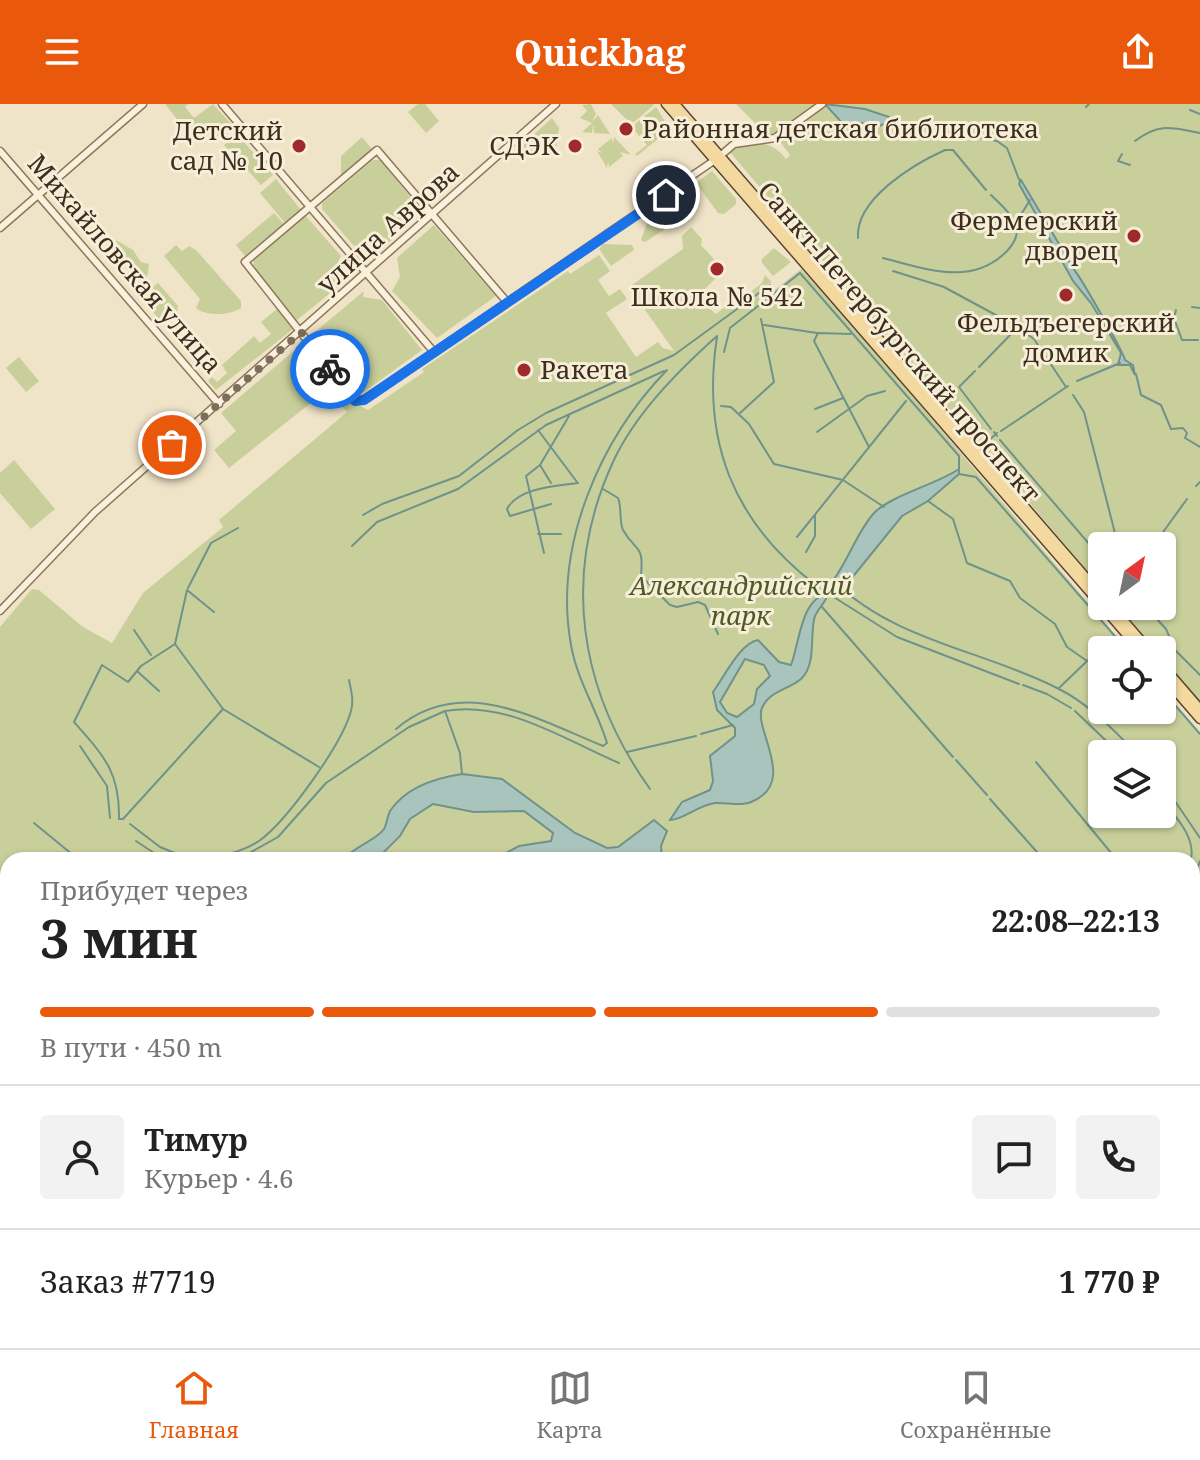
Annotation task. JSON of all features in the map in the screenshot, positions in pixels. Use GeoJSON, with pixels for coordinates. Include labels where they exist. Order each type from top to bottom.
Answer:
{"type":"FeatureCollection","features":[{"type":"Feature","properties":{"kind":"main road","name":"Санкт-Петербургский проспект"},"geometry":{"type":"LineString","coordinates":[[666,104],[1088,580]]}},
{"type":"Feature","properties":{"kind":"main road","name":"Санкт-Петербургский проспект"},"geometry":{"type":"LineString","coordinates":[[675,104],[717,158],[1088,590]]}},
{"type":"Feature","properties":{"kind":"main road","name":"Санкт-Петербургский проспект"},"geometry":{"type":"LineString","coordinates":[[1114,620],[1128,636]]}},
{"type":"Feature","properties":{"kind":"main road"},"geometry":{"type":"LineString","coordinates":[[1123,620],[1137,636]]}},
{"type":"Feature","properties":{"kind":"main road"},"geometry":{"type":"LineString","coordinates":[[1176,681],[1200,709]]}},
{"type":"Feature","properties":{"kind":"main road"},"geometry":{"type":"LineString","coordinates":[[1176,691],[1200,719]]}},
{"type":"Feature","properties":{"kind":"street"},"geometry":{"type":"LineString","coordinates":[[0,228],[143,104]]}},
{"type":"Feature","properties":{"kind":"street"},"geometry":{"type":"LineString","coordinates":[[222,104],[434,352]]}},
{"type":"Feature","properties":{"kind":"street","name":"улица Аврова"},"geometry":{"type":"LineString","coordinates":[[0,611],[95,512],[368,274],[556,104]]}},
{"type":"Feature","properties":{"kind":"street"},"geometry":{"type":"LineString","coordinates":[[507,302],[377,150],[245,262],[355,401],[364,400],[507,302],[717,158],[734,144],[775,138],[822,104]]}},
{"type":"Feature","properties":{"kind":"street","name":"Михайловская улица"},"geometry":{"type":"LineString","coordinates":[[0,151],[219,404]]}},
{"type":"Feature","properties":{"kind":"green space"},"geometry":{"type":"Polygon","coordinates":[[[165,104],[188,104],[185,107],[194,118],[213,104],[233,126],[216,141],[205,128],[192,138],[165,104]]]}},
{"type":"Feature","properties":{"kind":"green space"},"geometry":{"type":"Polygon","coordinates":[[[418,104],[425,104],[439,121],[426,133],[408,112],[418,104]]]}},
{"type":"Feature","properties":{"kind":"green space"},"geometry":{"type":"Polygon","coordinates":[[[591,104],[596,114],[592,122],[598,115],[610,134],[594,133],[593,124],[592,133],[582,132],[592,123],[580,118],[587,111],[582,105],[591,104]]]}},
{"type":"Feature","properties":{"kind":"green space"},"geometry":{"type":"Polygon","coordinates":[[[611,104],[654,105],[634,122],[629,122],[611,104]]]}},
{"type":"Feature","properties":{"kind":"green space"},"geometry":{"type":"Polygon","coordinates":[[[736,104],[819,104],[769,137],[736,104]]]}},
{"type":"Feature","properties":{"kind":"green space"},"geometry":{"type":"Polygon","coordinates":[[[829,104],[1200,104],[1200,701],[1176,674],[1176,636],[1143,636],[1129,620],[1176,620],[1176,532],[1088,532],[1088,572],[729,151],[745,143],[761,143],[776,149],[786,159],[790,155],[778,139],[829,104]]]}},
{"type":"Feature","properties":{"kind":"green space"},"geometry":{"type":"Polygon","coordinates":[[[656,107],[670,129],[637,156],[635,154],[647,145],[634,130],[635,124],[656,107]]]}},
{"type":"Feature","properties":{"kind":"green space"},"geometry":{"type":"Polygon","coordinates":[[[552,118],[559,128],[555,156],[518,149],[552,118]]]}},
{"type":"Feature","properties":{"kind":"green space"},"geometry":{"type":"Polygon","coordinates":[[[237,134],[273,175],[261,185],[224,145],[237,134]]]}},
{"type":"Feature","properties":{"kind":"green space"},"geometry":{"type":"Polygon","coordinates":[[[362,137],[372,149],[341,176],[341,156],[362,137]]]}},
{"type":"Feature","properties":{"kind":"green space"},"geometry":{"type":"Polygon","coordinates":[[[614,137],[631,155],[620,152],[623,156],[609,167],[608,161],[607,168],[597,151],[602,153],[598,149],[612,138],[613,144],[614,137]]]}},
{"type":"Feature","properties":{"kind":"green space"},"geometry":{"type":"Polygon","coordinates":[[[373,160],[380,160],[422,211],[384,247],[372,242],[354,246],[322,209],[322,203],[373,160]]]}},
{"type":"Feature","properties":{"kind":"green space"},"geometry":{"type":"Polygon","coordinates":[[[712,171],[736,199],[736,204],[724,214],[718,213],[696,183],[712,171]]]}},
{"type":"Feature","properties":{"kind":"green space"},"geometry":{"type":"Polygon","coordinates":[[[276,179],[301,210],[285,223],[260,193],[276,179]]]}},
{"type":"Feature","properties":{"kind":"green space"},"geometry":{"type":"Polygon","coordinates":[[[689,186],[698,198],[698,205],[680,218],[672,210],[667,214],[673,224],[645,242],[641,240],[651,211],[689,186]]]}},
{"type":"Feature","properties":{"kind":"green space"},"geometry":{"type":"Polygon","coordinates":[[[274,213],[284,224],[245,256],[236,245],[274,213]]]}},
{"type":"Feature","properties":{"kind":"green space"},"geometry":{"type":"Polygon","coordinates":[[[305,215],[341,256],[334,270],[339,286],[297,320],[253,266],[254,259],[305,215]]]}},
{"type":"Feature","properties":{"kind":"green space"},"geometry":{"type":"Polygon","coordinates":[[[434,225],[496,296],[437,338],[392,291],[400,277],[397,258],[434,225]]]}},
{"type":"Feature","properties":{"kind":"green space","name":"Александрийский парк"},"geometry":{"type":"Polygon","coordinates":[[[691,227],[702,239],[701,245],[724,270],[700,294],[703,303],[716,314],[762,283],[765,275],[772,282],[760,289],[766,297],[801,269],[842,313],[1088,603],[1088,620],[1103,620],[1116,636],[1088,636],[1088,724],[1176,724],[1176,705],[1200,732],[1200,852],[0,852],[0,627],[32,589],[39,590],[83,627],[112,643],[143,593],[223,527],[219,520],[347,412],[327,390],[229,468],[214,450],[236,431],[221,413],[304,342],[356,404],[368,410],[424,372],[422,369],[568,271],[570,274],[599,255],[610,271],[598,280],[609,296],[620,289],[627,299],[606,313],[636,357],[658,342],[663,348],[674,351],[629,287],[683,249],[682,236],[691,227]]]}},
{"type":"Feature","properties":{"kind":"green space"},"geometry":{"type":"Polygon","coordinates":[[[116,240],[133,250],[141,262],[149,264],[147,278],[140,278],[125,267],[116,240]]]}},
{"type":"Feature","properties":{"kind":"green space"},"geometry":{"type":"Polygon","coordinates":[[[603,244],[632,245],[634,250],[611,266],[599,249],[603,244]]]}},
{"type":"Feature","properties":{"kind":"green space"},"geometry":{"type":"Polygon","coordinates":[[[176,245],[182,251],[189,246],[196,250],[241,301],[241,308],[217,314],[196,308],[200,299],[164,256],[176,245]]]}},
{"type":"Feature","properties":{"kind":"green space"},"geometry":{"type":"Polygon","coordinates":[[[774,248],[791,262],[773,276],[762,259],[774,248]]]}},
{"type":"Feature","properties":{"kind":"green space"},"geometry":{"type":"Polygon","coordinates":[[[158,283],[178,306],[177,313],[162,323],[141,297],[158,283]]]}},
{"type":"Feature","properties":{"kind":"green space"},"geometry":{"type":"Polygon","coordinates":[[[364,291],[363,297],[382,300],[422,350],[361,394],[356,394],[309,337],[364,291]]]}},
{"type":"Feature","properties":{"kind":"green space"},"geometry":{"type":"Polygon","coordinates":[[[277,309],[293,329],[216,390],[208,381],[212,377],[217,382],[227,373],[222,365],[254,336],[260,343],[271,334],[261,322],[277,309]]]}},
{"type":"Feature","properties":{"kind":"green space"},"geometry":{"type":"Polygon","coordinates":[[[19,357],[39,381],[26,392],[6,368],[19,357]]]}},
{"type":"Feature","properties":{"kind":"green space"},"geometry":{"type":"Polygon","coordinates":[[[14,460],[55,509],[31,529],[0,493],[0,473],[14,460]]]}},
{"type":"Feature","properties":{"kind":"water"},"geometry":{"type":"Polygon","coordinates":[[[825,104],[865,109],[889,117],[889,122],[877,127],[862,123],[843,124],[825,104]]]}},
{"type":"Feature","properties":{"kind":"water"},"geometry":{"type":"Polygon","coordinates":[[[1021,180],[1093,300],[1125,360],[1133,365],[1135,375],[1130,365],[1118,365],[1121,353],[1091,303],[1073,281],[1019,184],[1021,180]]]}},
{"type":"Feature","properties":{"kind":"water"},"geometry":{"type":"Polygon","coordinates":[[[959,469],[959,474],[928,501],[902,516],[851,579],[836,583],[834,579],[874,513],[959,469]]]}},
{"type":"Feature","properties":{"kind":"water"},"geometry":{"type":"Polygon","coordinates":[[[828,594],[815,616],[811,659],[806,673],[796,683],[769,698],[762,708],[763,729],[773,769],[772,782],[765,793],[751,802],[709,804],[670,820],[682,802],[710,790],[713,781],[710,756],[735,736],[735,728],[717,710],[713,692],[727,670],[745,647],[758,640],[779,662],[791,665],[802,623],[819,597],[828,594]],[[745,659],[720,702],[727,713],[737,717],[754,704],[757,689],[770,676],[764,665],[745,659]]]}},
{"type":"Feature","properties":{"kind":"water"},"geometry":{"type":"Polygon","coordinates":[[[462,774],[502,779],[575,833],[607,848],[618,847],[654,820],[667,831],[661,852],[508,852],[519,846],[551,841],[553,833],[524,811],[474,812],[433,804],[410,819],[400,836],[384,852],[352,852],[381,833],[390,811],[404,796],[442,778],[462,774]]]}},
{"type":"Feature","properties":{"kind":"waterway"},"geometry":{"type":"LineString","coordinates":[[1086,107],[1089,104]]}},
{"type":"Feature","properties":{"kind":"waterway"},"geometry":{"type":"LineString","coordinates":[[1190,110],[1200,114]]}},
{"type":"Feature","properties":{"kind":"waterway"},"geometry":{"type":"LineString","coordinates":[[889,121],[997,141],[1007,148],[1020,182]]}},
{"type":"Feature","properties":{"kind":"waterway"},"geometry":{"type":"LineString","coordinates":[[1135,141],[1159,129],[1174,128],[1200,133]]}},
{"type":"Feature","properties":{"kind":"waterway"},"geometry":{"type":"LineString","coordinates":[[858,238],[866,210],[876,197],[903,174],[945,150],[953,150],[986,190]]}},
{"type":"Feature","properties":{"kind":"waterway"},"geometry":{"type":"LineString","coordinates":[[1122,154],[1118,161],[1130,165]]}},
{"type":"Feature","properties":{"kind":"waterway"},"geometry":{"type":"LineString","coordinates":[[883,258],[948,272],[979,269],[993,262],[1014,242],[1017,227],[1010,214],[991,195]]}},
{"type":"Feature","properties":{"kind":"waterway"},"geometry":{"type":"LineString","coordinates":[[1022,213],[1030,200]]}},
{"type":"Feature","properties":{"kind":"waterway"},"geometry":{"type":"LineString","coordinates":[[893,271],[944,287],[1005,320]]}},
{"type":"Feature","properties":{"kind":"waterway"},"geometry":{"type":"LineString","coordinates":[[724,352],[730,328],[800,273],[959,456],[959,470]]}},
{"type":"Feature","properties":{"kind":"waterway"},"geometry":{"type":"LineString","coordinates":[[363,515],[382,504],[459,476],[518,430],[546,413],[674,355],[770,285]]}},
{"type":"Feature","properties":{"kind":"waterway"},"geometry":{"type":"LineString","coordinates":[[1192,307],[1200,308]]}},
{"type":"Feature","properties":{"kind":"waterway"},"geometry":{"type":"LineString","coordinates":[[1176,310],[1174,318],[1182,340],[1198,340]]}},
{"type":"Feature","properties":{"kind":"waterway"},"geometry":{"type":"LineString","coordinates":[[740,413],[774,382],[761,319]]}},
{"type":"Feature","properties":{"kind":"waterway"},"geometry":{"type":"LineString","coordinates":[[1009,322],[1019,329]]}},
{"type":"Feature","properties":{"kind":"waterway"},"geometry":{"type":"LineString","coordinates":[[764,325],[817,333]]}},
{"type":"Feature","properties":{"kind":"waterway"},"geometry":{"type":"LineString","coordinates":[[979,367],[1017,328]]}},
{"type":"Feature","properties":{"kind":"waterway"},"geometry":{"type":"LineString","coordinates":[[1024,332],[1034,339],[1066,387]]}},
{"type":"Feature","properties":{"kind":"waterway"},"geometry":{"type":"LineString","coordinates":[[851,334],[818,333],[814,341],[869,447]]}},
{"type":"Feature","properties":{"kind":"waterway"},"geometry":{"type":"LineString","coordinates":[[650,789],[626,751],[607,712],[593,672],[585,631],[583,589],[587,547],[597,504],[622,444],[659,394],[717,336]]}},
{"type":"Feature","properties":{"kind":"waterway"},"geometry":{"type":"LineString","coordinates":[[717,337],[713,375],[714,411],[719,445],[730,476],[744,507],[764,535],[817,586]]}},
{"type":"Feature","properties":{"kind":"waterway"},"geometry":{"type":"LineString","coordinates":[[1077,381],[1120,363]]}},
{"type":"Feature","properties":{"kind":"waterway"},"geometry":{"type":"LineString","coordinates":[[396,729],[421,713],[447,704],[473,703],[499,706],[603,746],[607,743],[571,645],[567,608],[569,570],[587,496],[602,461],[621,428],[667,370]]}},
{"type":"Feature","properties":{"kind":"waterway"},"geometry":{"type":"LineString","coordinates":[[352,546],[377,522],[458,489],[546,425],[664,371]]}},
{"type":"Feature","properties":{"kind":"waterway"},"geometry":{"type":"LineString","coordinates":[[975,371],[959,387],[991,429]]}},
{"type":"Feature","properties":{"kind":"waterway"},"geometry":{"type":"LineString","coordinates":[[1136,374],[1141,395],[1161,405],[1171,429],[1183,428],[1187,433],[1185,438],[1200,447]]}},
{"type":"Feature","properties":{"kind":"waterway"},"geometry":{"type":"LineString","coordinates":[[1001,431],[1068,386]]}},
{"type":"Feature","properties":{"kind":"waterway"},"geometry":{"type":"LineString","coordinates":[[817,432],[867,396],[885,391]]}},
{"type":"Feature","properties":{"kind":"waterway"},"geometry":{"type":"LineString","coordinates":[[1073,395],[1084,412],[1115,532]]}},
{"type":"Feature","properties":{"kind":"waterway"},"geometry":{"type":"LineString","coordinates":[[815,409],[843,398]]}},
{"type":"Feature","properties":{"kind":"waterway"},"geometry":{"type":"LineString","coordinates":[[797,537],[906,401]]}},
{"type":"Feature","properties":{"kind":"waterway"},"geometry":{"type":"LineString","coordinates":[[721,406],[731,407],[749,424],[774,464],[843,480],[884,507]]}},
{"type":"Feature","properties":{"kind":"waterway"},"geometry":{"type":"LineString","coordinates":[[544,553],[526,476],[540,465],[569,416]]}},
{"type":"Feature","properties":{"kind":"waterway"},"geometry":{"type":"LineString","coordinates":[[538,430],[577,482]]}},
{"type":"Feature","properties":{"kind":"waterway"},"geometry":{"type":"LineString","coordinates":[[994,432],[997,436]]}},
{"type":"Feature","properties":{"kind":"waterway"},"geometry":{"type":"LineString","coordinates":[[988,441],[997,433]]}},
{"type":"Feature","properties":{"kind":"waterway"},"geometry":{"type":"LineString","coordinates":[[1000,440],[1088,543]]}},
{"type":"Feature","properties":{"kind":"waterway"},"geometry":{"type":"LineString","coordinates":[[540,465],[551,483]]}},
{"type":"Feature","properties":{"kind":"waterway"},"geometry":{"type":"LineString","coordinates":[[959,474],[976,477],[1115,636]]}},
{"type":"Feature","properties":{"kind":"waterway"},"geometry":{"type":"LineString","coordinates":[[1196,486],[1200,482]]}},
{"type":"Feature","properties":{"kind":"waterway"},"geometry":{"type":"LineString","coordinates":[[551,504],[510,516],[507,509],[528,492],[578,483]]}},
{"type":"Feature","properties":{"kind":"waterway"},"geometry":{"type":"LineString","coordinates":[[603,489],[618,498],[623,530],[640,553],[641,576],[670,605],[677,607],[698,602],[705,605],[718,634]]}},
{"type":"Feature","properties":{"kind":"waterway"},"geometry":{"type":"LineString","coordinates":[[1163,532],[1187,499]]}},
{"type":"Feature","properties":{"kind":"waterway"},"geometry":{"type":"LineString","coordinates":[[928,501],[953,519],[967,563],[1010,581],[1020,598],[1055,624],[1067,647],[1088,660]]}},
{"type":"Feature","properties":{"kind":"waterway"},"geometry":{"type":"LineString","coordinates":[[806,552],[815,536],[815,516]]}},
{"type":"Feature","properties":{"kind":"waterway"},"geometry":{"type":"LineString","coordinates":[[188,588],[211,543],[238,528]]}},
{"type":"Feature","properties":{"kind":"waterway"},"geometry":{"type":"LineString","coordinates":[[538,534],[561,534]]}},
{"type":"Feature","properties":{"kind":"waterway"},"geometry":{"type":"LineString","coordinates":[[836,583],[860,603],[913,632],[1029,675],[1068,694],[1100,717],[1123,740]]}},
{"type":"Feature","properties":{"kind":"waterway"},"geometry":{"type":"LineString","coordinates":[[821,589],[897,637],[1019,684]]}},
{"type":"Feature","properties":{"kind":"waterway"},"geometry":{"type":"LineString","coordinates":[[214,612],[187,590],[175,644],[141,666],[128,682],[102,665],[74,722],[108,766],[117,789],[119,819],[123,819],[223,709]]}},
{"type":"Feature","properties":{"kind":"waterway"},"geometry":{"type":"LineString","coordinates":[[822,607],[953,757]]}},
{"type":"Feature","properties":{"kind":"waterway"},"geometry":{"type":"LineString","coordinates":[[1158,620],[1166,629],[1175,650],[1200,675]]}},
{"type":"Feature","properties":{"kind":"waterway"},"geometry":{"type":"LineString","coordinates":[[134,630],[151,655]]}},
{"type":"Feature","properties":{"kind":"waterway"},"geometry":{"type":"LineString","coordinates":[[175,644],[223,709],[319,767]]}},
{"type":"Feature","properties":{"kind":"waterway"},"geometry":{"type":"LineString","coordinates":[[1059,688],[1086,662]]}},
{"type":"Feature","properties":{"kind":"waterway"},"geometry":{"type":"LineString","coordinates":[[137,671],[159,691]]}},
{"type":"Feature","properties":{"kind":"waterway"},"geometry":{"type":"LineString","coordinates":[[236,852],[259,841],[271,831],[298,800],[325,761],[351,711],[349,680]]}},
{"type":"Feature","properties":{"kind":"waterway"},"geometry":{"type":"LineString","coordinates":[[1023,685],[1071,708]]}},
{"type":"Feature","properties":{"kind":"waterway"},"geometry":{"type":"LineString","coordinates":[[1176,706],[1200,734]]}},
{"type":"Feature","properties":{"kind":"waterway"},"geometry":{"type":"LineString","coordinates":[[460,753],[445,711],[468,709],[513,717],[619,763]]}},
{"type":"Feature","properties":{"kind":"waterway"},"geometry":{"type":"LineString","coordinates":[[251,852],[278,837],[326,783],[409,727],[445,711]]}},
{"type":"Feature","properties":{"kind":"waterway"},"geometry":{"type":"LineString","coordinates":[[1075,711],[1105,740]]}},
{"type":"Feature","properties":{"kind":"waterway"},"geometry":{"type":"LineString","coordinates":[[701,734],[733,725]]}},
{"type":"Feature","properties":{"kind":"waterway"},"geometry":{"type":"LineString","coordinates":[[627,752],[696,736]]}},
{"type":"Feature","properties":{"kind":"waterway"},"geometry":{"type":"LineString","coordinates":[[80,746],[107,786],[110,818]]}},
{"type":"Feature","properties":{"kind":"waterway"},"geometry":{"type":"LineString","coordinates":[[460,754],[462,774]]}},
{"type":"Feature","properties":{"kind":"waterway"},"geometry":{"type":"LineString","coordinates":[[956,760],[987,795]]}},
{"type":"Feature","properties":{"kind":"waterway"},"geometry":{"type":"LineString","coordinates":[[1036,762],[1110,852]]}},
{"type":"Feature","properties":{"kind":"waterway"},"geometry":{"type":"LineString","coordinates":[[990,799],[1037,852]]}},
{"type":"Feature","properties":{"kind":"waterway"},"geometry":{"type":"LineString","coordinates":[[1176,803],[1200,838]]}},
{"type":"Feature","properties":{"kind":"waterway"},"geometry":{"type":"LineString","coordinates":[[1176,817],[1187,835],[1192,852]]}},
{"type":"Feature","properties":{"kind":"waterway"},"geometry":{"type":"LineString","coordinates":[[34,823],[69,852]]}},
{"type":"Feature","properties":{"kind":"waterway"},"geometry":{"type":"LineString","coordinates":[[130,824],[160,847],[172,852]]}},
{"type":"Feature","properties":{"kind":"waterway"},"geometry":{"type":"LineString","coordinates":[[136,841],[152,852]]}},
{"type":"Feature","properties":{"kind":"way so far"},"geometry":{"type":"LineString","coordinates":[[172,445],[301,332],[330,369]]}},
{"type":"Feature","properties":{"kind":"place","name":"Районная детская библиотека"},"geometry":{"type":"Point","coordinates":[626,129]}},
{"type":"Feature","properties":{"kind":"place","name":"Детский сад № 10"},"geometry":{"type":"Point","coordinates":[299,146]}},
{"type":"Feature","properties":{"kind":"place","name":"СДЭК"},"geometry":{"type":"Point","coordinates":[575,146]}},
{"type":"Feature","properties":{"kind":"place","name":"Фермерский дворец"},"geometry":{"type":"Point","coordinates":[1134,236]}},
{"type":"Feature","properties":{"kind":"place","name":"Школа № 542"},"geometry":{"type":"Point","coordinates":[717,269]}},
{"type":"Feature","properties":{"kind":"place","name":"Фельдъегерский домик"},"geometry":{"type":"Point","coordinates":[1066,295]}},
{"type":"Feature","properties":{"kind":"place","name":"Ракета"},"geometry":{"type":"Point","coordinates":[524,370]}},
{"type":"Feature","properties":{"kind":"route"},"geometry":{"type":"LineString","coordinates":[[330,369],[355,401],[364,400],[666,195]]}}]}
